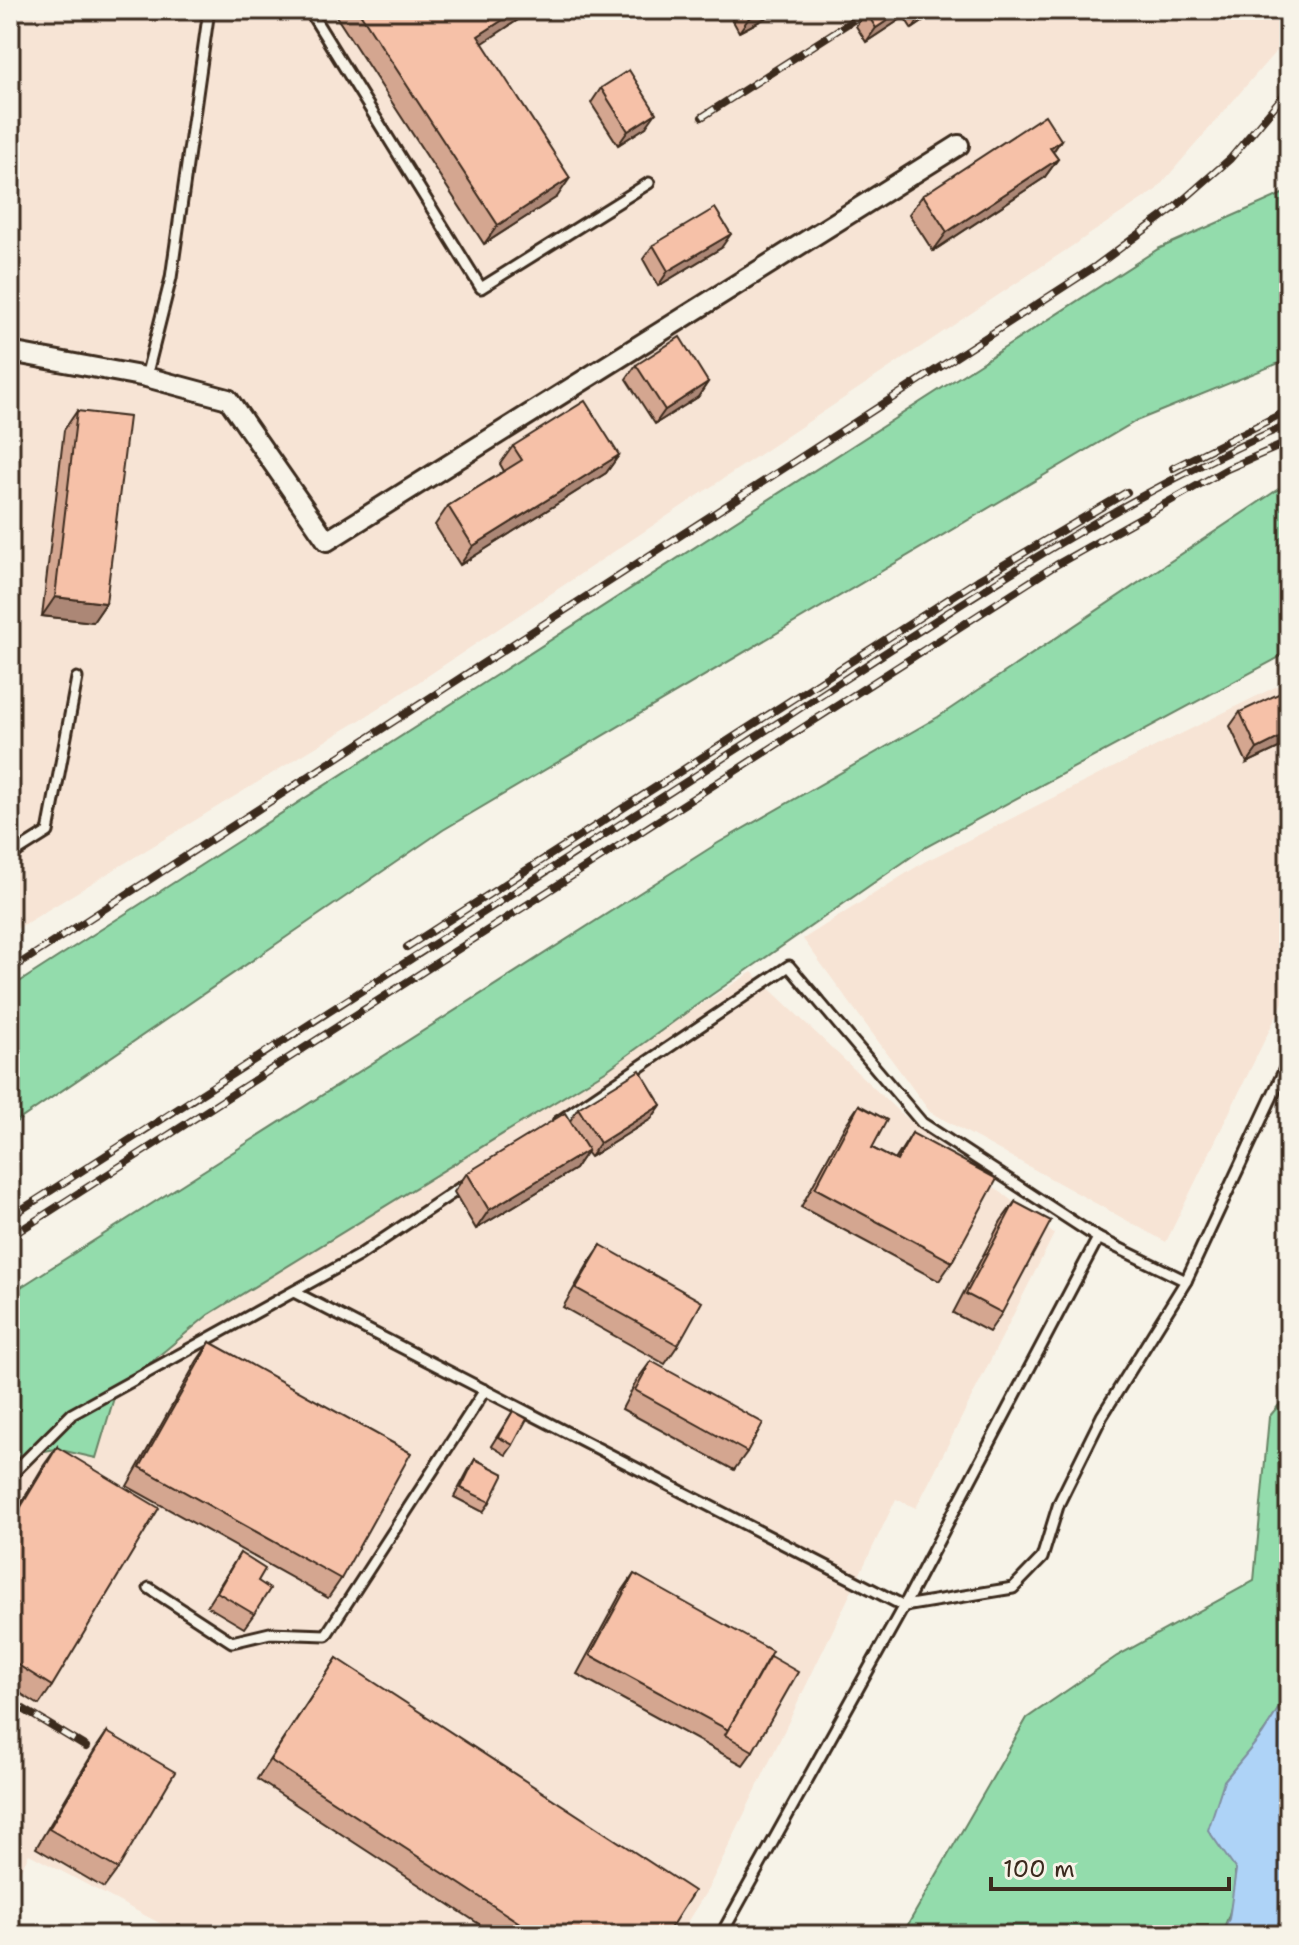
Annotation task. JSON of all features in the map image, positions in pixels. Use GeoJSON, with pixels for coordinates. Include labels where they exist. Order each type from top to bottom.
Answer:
{"type":"FeatureCollection","features":[{"type":"Feature","properties":{"kind":"street"},"geometry":{"type":"LineString","coordinates":[[10,352],[146,377],[228,399],[327,541],[959,145]]}},
{"type":"Feature","properties":{"kind":"lane"},"geometry":{"type":"LineString","coordinates":[[146,377],[171,278],[209,10]]}},
{"type":"Feature","properties":{"kind":"lane"},"geometry":{"type":"LineString","coordinates":[[309,10],[481,288],[649,183]]}},
{"type":"Feature","properties":{"kind":"lane"},"geometry":{"type":"LineString","coordinates":[[10,856],[48,832],[77,678]]}},
{"type":"Feature","properties":{"kind":"lane"},"geometry":{"type":"LineString","coordinates":[[554,1125],[789,966],[922,1123],[1098,1238],[1186,1281]]}},
{"type":"Feature","properties":{"kind":"lane"},"geometry":{"type":"LineString","coordinates":[[294,1292],[904,1606],[1013,1588],[1042,1558],[1059,1503],[1102,1416],[1186,1281],[1289,1060]]}},
{"type":"Feature","properties":{"kind":"lane"},"geometry":{"type":"LineString","coordinates":[[10,1476],[72,1414],[358,1256],[476,1177]]}},
{"type":"Feature","properties":{"kind":"lane"},"geometry":{"type":"LineString","coordinates":[[904,1606],[1098,1238]]}},
{"type":"Feature","properties":{"kind":"lane"},"geometry":{"type":"LineString","coordinates":[[149,1588],[232,1642],[270,1633],[326,1635],[485,1390]]}},
{"type":"Feature","properties":{"kind":"lane"},"geometry":{"type":"LineString","coordinates":[[721,1935],[911,1594]]}},
{"type":"Feature","properties":{"kind":"shaded area"},"geometry":{"type":"Polygon","coordinates":[[[10,10],[1289,10],[1289,36],[1156,190],[378,709],[10,933],[10,10]]]}},
{"type":"Feature","properties":{"kind":"shaded area"},"geometry":{"type":"Polygon","coordinates":[[[1289,680],[1289,990],[1166,1242],[930,1112],[803,939],[924,862],[1289,680]]]}},
{"type":"Feature","properties":{"kind":"shaded area"},"geometry":{"type":"Polygon","coordinates":[[[752,972],[899,1112],[1054,1234],[916,1508],[896,1499],[708,1889],[679,1935],[182,1935],[29,1854],[10,1890],[10,1441],[752,972]]]}},
{"type":"Feature","properties":{"kind":"green space"},"geometry":{"type":"Polygon","coordinates":[[[1289,191],[1289,359],[1136,421],[443,830],[10,1126],[10,988],[1158,249],[1289,191]]]}},
{"type":"Feature","properties":{"kind":"green space"},"geometry":{"type":"Polygon","coordinates":[[[1289,482],[1289,652],[924,848],[607,1070],[208,1315],[116,1391],[96,1458],[56,1449],[10,1457],[10,1294],[718,843],[938,717],[1289,482]]]}},
{"type":"Feature","properties":{"kind":"green space"},"geometry":{"type":"Polygon","coordinates":[[[1289,1393],[1289,1684],[1270,1723],[1224,1781],[1235,1879],[1228,1917],[1220,1935],[902,1935],[1027,1718],[1117,1656],[1254,1581],[1269,1417],[1289,1393]]]}},
{"type":"Feature","properties":{"kind":"water"},"geometry":{"type":"Polygon","coordinates":[[[1289,1684],[1289,1935],[1220,1935],[1229,1919],[1236,1870],[1208,1830],[1224,1781],[1262,1735],[1284,1700],[1289,1684]]]}},
{"type":"Feature","properties":{"kind":"building"},"geometry":{"type":"Polygon","coordinates":[[[358,10],[518,10],[478,36],[570,178],[498,225],[358,10]]]}},
{"type":"Feature","properties":{"kind":"building"},"geometry":{"type":"Polygon","coordinates":[[[745,10],[764,10],[749,18],[745,10]]]}},
{"type":"Feature","properties":{"kind":"building"},"geometry":{"type":"Polygon","coordinates":[[[903,10],[876,28],[866,12],[903,10]]]}},
{"type":"Feature","properties":{"kind":"building"},"geometry":{"type":"Polygon","coordinates":[[[629,70],[656,113],[628,131],[601,88],[629,70]]]}},
{"type":"Feature","properties":{"kind":"building"},"geometry":{"type":"Polygon","coordinates":[[[1045,115],[1061,140],[1050,148],[1058,159],[947,232],[923,195],[1045,115]]]}},
{"type":"Feature","properties":{"kind":"building"},"geometry":{"type":"Polygon","coordinates":[[[715,208],[731,234],[668,271],[653,245],[715,208]]]}},
{"type":"Feature","properties":{"kind":"building"},"geometry":{"type":"Polygon","coordinates":[[[680,337],[708,382],[665,410],[636,365],[680,337]]]}},
{"type":"Feature","properties":{"kind":"building"},"geometry":{"type":"Polygon","coordinates":[[[585,401],[619,455],[473,546],[448,506],[522,460],[513,446],[585,401]]]}},
{"type":"Feature","properties":{"kind":"building"},"geometry":{"type":"Polygon","coordinates":[[[77,411],[129,417],[106,603],[55,597],[77,411]]]}},
{"type":"Feature","properties":{"kind":"building"},"geometry":{"type":"Polygon","coordinates":[[[1289,689],[1289,733],[1257,749],[1240,712],[1289,689]]]}},
{"type":"Feature","properties":{"kind":"building"},"geometry":{"type":"Polygon","coordinates":[[[640,1070],[661,1105],[600,1143],[578,1108],[640,1070]]]}},
{"type":"Feature","properties":{"kind":"building"},"geometry":{"type":"Polygon","coordinates":[[[859,1105],[887,1120],[872,1148],[897,1161],[912,1133],[997,1179],[952,1262],[815,1188],[859,1105]]]}},
{"type":"Feature","properties":{"kind":"building"},"geometry":{"type":"Polygon","coordinates":[[[565,1113],[588,1150],[489,1210],[467,1173],[565,1113]]]}},
{"type":"Feature","properties":{"kind":"building"},"geometry":{"type":"Polygon","coordinates":[[[1015,1202],[1051,1221],[1002,1313],[966,1294],[1015,1202]]]}},
{"type":"Feature","properties":{"kind":"building"},"geometry":{"type":"Polygon","coordinates":[[[601,1245],[702,1302],[678,1345],[576,1288],[601,1245]]]}},
{"type":"Feature","properties":{"kind":"building"},"geometry":{"type":"Polygon","coordinates":[[[210,1342],[411,1453],[341,1579],[140,1467],[210,1342]]]}},
{"type":"Feature","properties":{"kind":"building"},"geometry":{"type":"Polygon","coordinates":[[[651,1361],[763,1423],[747,1452],[635,1390],[651,1361]]]}},
{"type":"Feature","properties":{"kind":"building"},"geometry":{"type":"Polygon","coordinates":[[[513,1411],[527,1419],[513,1445],[498,1437],[513,1411]]]}},
{"type":"Feature","properties":{"kind":"building"},"geometry":{"type":"Polygon","coordinates":[[[57,1447],[159,1508],[52,1686],[10,1660],[10,1525],[57,1447]]]}},
{"type":"Feature","properties":{"kind":"building"},"geometry":{"type":"Polygon","coordinates":[[[475,1459],[504,1474],[490,1502],[461,1488],[475,1459]]]}},
{"type":"Feature","properties":{"kind":"building"},"geometry":{"type":"Polygon","coordinates":[[[240,1553],[265,1569],[258,1581],[270,1589],[254,1614],[217,1592],[240,1553]]]}},
{"type":"Feature","properties":{"kind":"building"},"geometry":{"type":"Polygon","coordinates":[[[634,1574],[772,1651],[728,1730],[590,1655],[634,1574]]]}},
{"type":"Feature","properties":{"kind":"building"},"geometry":{"type":"Polygon","coordinates":[[[770,1656],[798,1672],[753,1751],[725,1735],[770,1656]]]}},
{"type":"Feature","properties":{"kind":"building"},"geometry":{"type":"Polygon","coordinates":[[[337,1658],[694,1891],[666,1935],[538,1935],[270,1760],[337,1658]]]}},
{"type":"Feature","properties":{"kind":"building"},"geometry":{"type":"Polygon","coordinates":[[[107,1732],[175,1772],[118,1869],[49,1829],[107,1732]]]}},
{"type":"Feature","properties":{"kind":"railway"},"geometry":{"type":"LineString","coordinates":[[702,117],[869,10]]}},
{"type":"Feature","properties":{"kind":"railway"},"geometry":{"type":"LineString","coordinates":[[10,970],[1096,266],[1173,209],[1230,159],[1289,89]]}},
{"type":"Feature","properties":{"kind":"railway"},"geometry":{"type":"LineString","coordinates":[[1173,468],[1289,410]]}},
{"type":"Feature","properties":{"kind":"railway"},"geometry":{"type":"LineString","coordinates":[[10,1217],[1012,572],[1149,493],[1289,424]]}},
{"type":"Feature","properties":{"kind":"railway"},"geometry":{"type":"LineString","coordinates":[[10,1237],[1056,565],[1227,469],[1289,442]]}},
{"type":"Feature","properties":{"kind":"railway"},"geometry":{"type":"LineString","coordinates":[[407,947],[978,580],[1127,492]]}},
{"type":"Feature","properties":{"kind":"railway"},"geometry":{"type":"LineString","coordinates":[[10,1701],[86,1747]]}}]}
